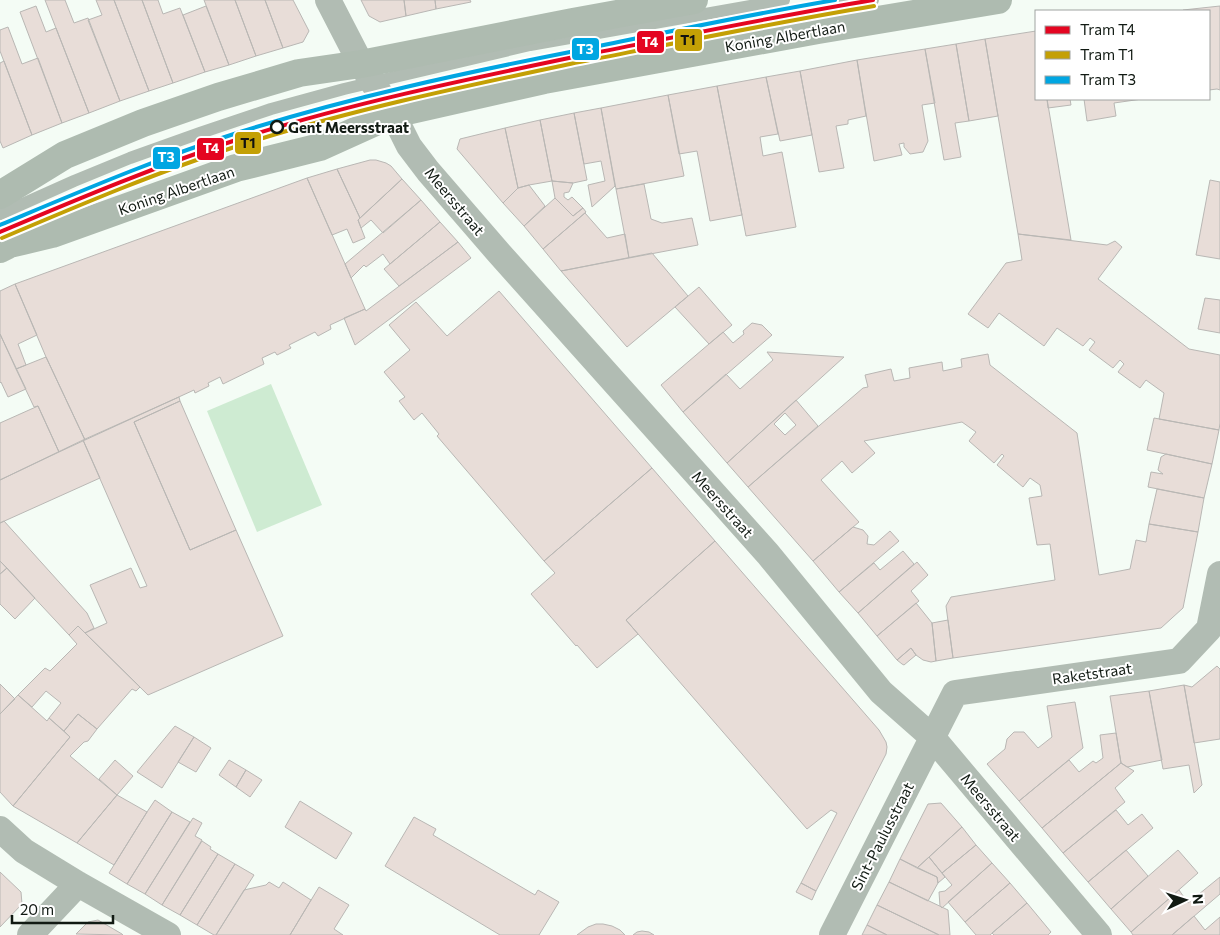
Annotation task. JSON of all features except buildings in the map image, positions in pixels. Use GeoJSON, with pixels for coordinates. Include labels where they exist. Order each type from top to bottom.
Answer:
{"type":"FeatureCollection","features":[{"type":"Feature","properties":{"kind":"street","name":"Meersstraat"},"geometry":{"type":"LineString","coordinates":[[328,0],[409,146],[498,252],[768,554],[880,692],[932,737],[1099,935]]}},
{"type":"Feature","properties":{"kind":"street","name":"Koning Albertlaan"},"geometry":{"type":"LineString","coordinates":[[0,249],[10,244],[52,234],[236,168],[320,147],[377,90],[573,22],[694,0]]}},
{"type":"Feature","properties":{"kind":"street","name":"Koning Albertlaan"},"geometry":{"type":"LineString","coordinates":[[0,196],[65,155],[143,123],[218,97],[299,73],[377,90],[554,78],[818,30],[998,0]]}},
{"type":"Feature","properties":{"kind":"street","name":"Raketstraat"},"geometry":{"type":"LineString","coordinates":[[932,737],[955,693],[1179,661],[1209,630],[1220,574]]}},
{"type":"Feature","properties":{"kind":"street","name":"Sint-Paulusstraat"},"geometry":{"type":"LineString","coordinates":[[832,935],[932,737]]}},
{"type":"Feature","properties":{"kind":"street"},"geometry":{"type":"LineString","coordinates":[[0,829],[24,851],[168,935]]}},
{"type":"Feature","properties":{"kind":"street"},"geometry":{"type":"LineString","coordinates":[[30,935],[78,884]]}},
{"type":"Feature","properties":{"kind":"lane"},"geometry":{"type":"LineString","coordinates":[[0,232],[134,176],[377,90],[530,45],[784,0]]}},
{"type":"Feature","properties":{"kind":"lane"},"geometry":{"type":"LineString","coordinates":[[0,214],[130,158],[280,107],[534,65],[873,0]]}},
{"type":"Feature","properties":{"kind":"green space"},"geometry":{"type":"Polygon","coordinates":[[[271,384],[322,505],[257,532],[207,411],[271,384]]]}},
{"type":"Feature","properties":{"kind":"tram line","name":"T3"},"geometry":{"type":"LineString","coordinates":[[0,225],[179,153],[240,132],[322,108],[487,69],[735,18],[835,0]]}},
{"type":"Feature","properties":{"kind":"tram line","name":"T4"},"geometry":{"type":"LineString","coordinates":[[0,232],[180,159],[323,114],[445,84],[569,58],[873,0]]}},
{"type":"Feature","properties":{"kind":"tram line","name":"T1"},"geometry":{"type":"LineString","coordinates":[[2,238],[152,176],[244,144],[325,120],[447,90],[570,64],[874,6]]}},
{"type":"Feature","properties":{"kind":"place","name":"Gent Meersstraat"},"geometry":{"type":"Point","coordinates":[277,127]}}]}
